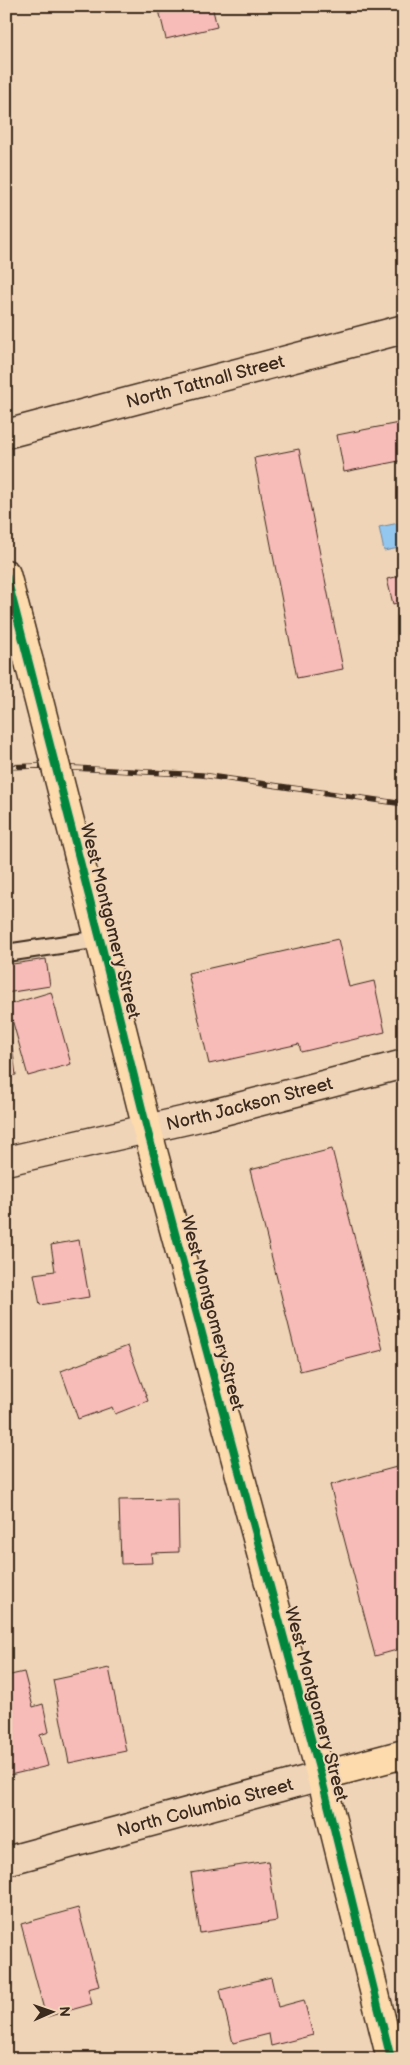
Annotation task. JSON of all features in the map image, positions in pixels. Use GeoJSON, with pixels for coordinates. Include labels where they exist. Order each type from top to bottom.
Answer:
{"type":"FeatureCollection","features":[{"type":"Feature","properties":{"kind":"main road","name":"West Montgomery Street"},"geometry":{"type":"LineString","coordinates":[[6,574],[147,1129],[321,1776],[391,2059]]}},
{"type":"Feature","properties":{"kind":"main road","name":"North Columbia Street"},"geometry":{"type":"LineString","coordinates":[[321,1776],[404,1754]]}},
{"type":"Feature","properties":{"kind":"street","name":"North Tattnall Street"},"geometry":{"type":"LineString","coordinates":[[6,434],[404,329]]}},
{"type":"Feature","properties":{"kind":"street","name":"North Jackson Street"},"geometry":{"type":"LineString","coordinates":[[6,1161],[147,1129],[404,1064]]}},
{"type":"Feature","properties":{"kind":"street","name":"North Columbia Street"},"geometry":{"type":"LineString","coordinates":[[6,1861],[321,1776]]}},
{"type":"Feature","properties":{"kind":"lane"},"geometry":{"type":"LineString","coordinates":[[6,953],[100,939]]}},
{"type":"Feature","properties":{"kind":"water"},"geometry":{"type":"Polygon","coordinates":[[[404,522],[404,547],[384,551],[379,527],[404,522]]]}},
{"type":"Feature","properties":{"kind":"building"},"geometry":{"type":"Polygon","coordinates":[[[158,6],[212,6],[217,27],[166,39],[158,6]]]}},
{"type":"Feature","properties":{"kind":"building"},"geometry":{"type":"Polygon","coordinates":[[[404,422],[404,460],[344,472],[337,435],[404,422]]]}},
{"type":"Feature","properties":{"kind":"building"},"geometry":{"type":"Polygon","coordinates":[[[299,449],[343,669],[297,678],[254,458],[299,449]]]}},
{"type":"Feature","properties":{"kind":"building"},"geometry":{"type":"Polygon","coordinates":[[[404,575],[404,601],[393,604],[387,579],[404,575]]]}},
{"type":"Feature","properties":{"kind":"building"},"geometry":{"type":"Polygon","coordinates":[[[404,601],[404,623],[399,603],[404,601]]]}},
{"type":"Feature","properties":{"kind":"building"},"geometry":{"type":"Polygon","coordinates":[[[400,629],[404,629],[404,649],[400,629]]]}},
{"type":"Feature","properties":{"kind":"building"},"geometry":{"type":"Polygon","coordinates":[[[338,939],[349,987],[374,981],[385,1032],[301,1052],[299,1044],[209,1064],[188,973],[338,939]]]}},
{"type":"Feature","properties":{"kind":"building"},"geometry":{"type":"Polygon","coordinates":[[[46,959],[50,986],[6,993],[6,965],[46,959]]]}},
{"type":"Feature","properties":{"kind":"building"},"geometry":{"type":"Polygon","coordinates":[[[51,992],[71,1064],[28,1076],[8,1005],[51,992]]]}},
{"type":"Feature","properties":{"kind":"building"},"geometry":{"type":"Polygon","coordinates":[[[6,1003],[16,1075],[6,1076],[6,1003]]]}},
{"type":"Feature","properties":{"kind":"building"},"geometry":{"type":"Polygon","coordinates":[[[332,1149],[383,1350],[300,1371],[250,1170],[332,1149]]]}},
{"type":"Feature","properties":{"kind":"building"},"geometry":{"type":"Polygon","coordinates":[[[79,1240],[89,1297],[40,1305],[34,1274],[55,1271],[51,1245],[79,1240]]]}},
{"type":"Feature","properties":{"kind":"building"},"geometry":{"type":"Polygon","coordinates":[[[128,1346],[148,1401],[115,1414],[112,1407],[78,1419],[61,1371],[128,1346]]]}},
{"type":"Feature","properties":{"kind":"building"},"geometry":{"type":"Polygon","coordinates":[[[404,1465],[404,1648],[375,1656],[330,1485],[404,1465]]]}},
{"type":"Feature","properties":{"kind":"building"},"geometry":{"type":"Polygon","coordinates":[[[178,1499],[179,1552],[151,1553],[152,1563],[121,1564],[119,1500],[178,1499]]]}},
{"type":"Feature","properties":{"kind":"building"},"geometry":{"type":"Polygon","coordinates":[[[109,1668],[126,1751],[69,1763],[53,1680],[109,1668]]]}},
{"type":"Feature","properties":{"kind":"building"},"geometry":{"type":"Polygon","coordinates":[[[24,1672],[33,1707],[43,1704],[49,1732],[40,1735],[48,1766],[10,1775],[6,1760],[6,1676],[24,1672]]]}},
{"type":"Feature","properties":{"kind":"building"},"geometry":{"type":"Polygon","coordinates":[[[268,1861],[277,1921],[200,1933],[191,1873],[268,1861]]]}},
{"type":"Feature","properties":{"kind":"building"},"geometry":{"type":"Polygon","coordinates":[[[78,1908],[99,1986],[88,1989],[92,2004],[46,2017],[21,1924],[78,1908]]]}},
{"type":"Feature","properties":{"kind":"building"},"geometry":{"type":"Polygon","coordinates":[[[271,1977],[278,2007],[304,2000],[313,2035],[271,2046],[269,2034],[233,2043],[220,1990],[271,1977]]]}},
{"type":"Feature","properties":{"kind":"railway"},"geometry":{"type":"LineString","coordinates":[[6,767],[37,766],[202,775],[404,804]]}},
{"type":"Feature","properties":{"kind":"cycle path"},"geometry":{"type":"LineString","coordinates":[[6,574],[147,1129],[321,1776],[391,2059]]}}]}
